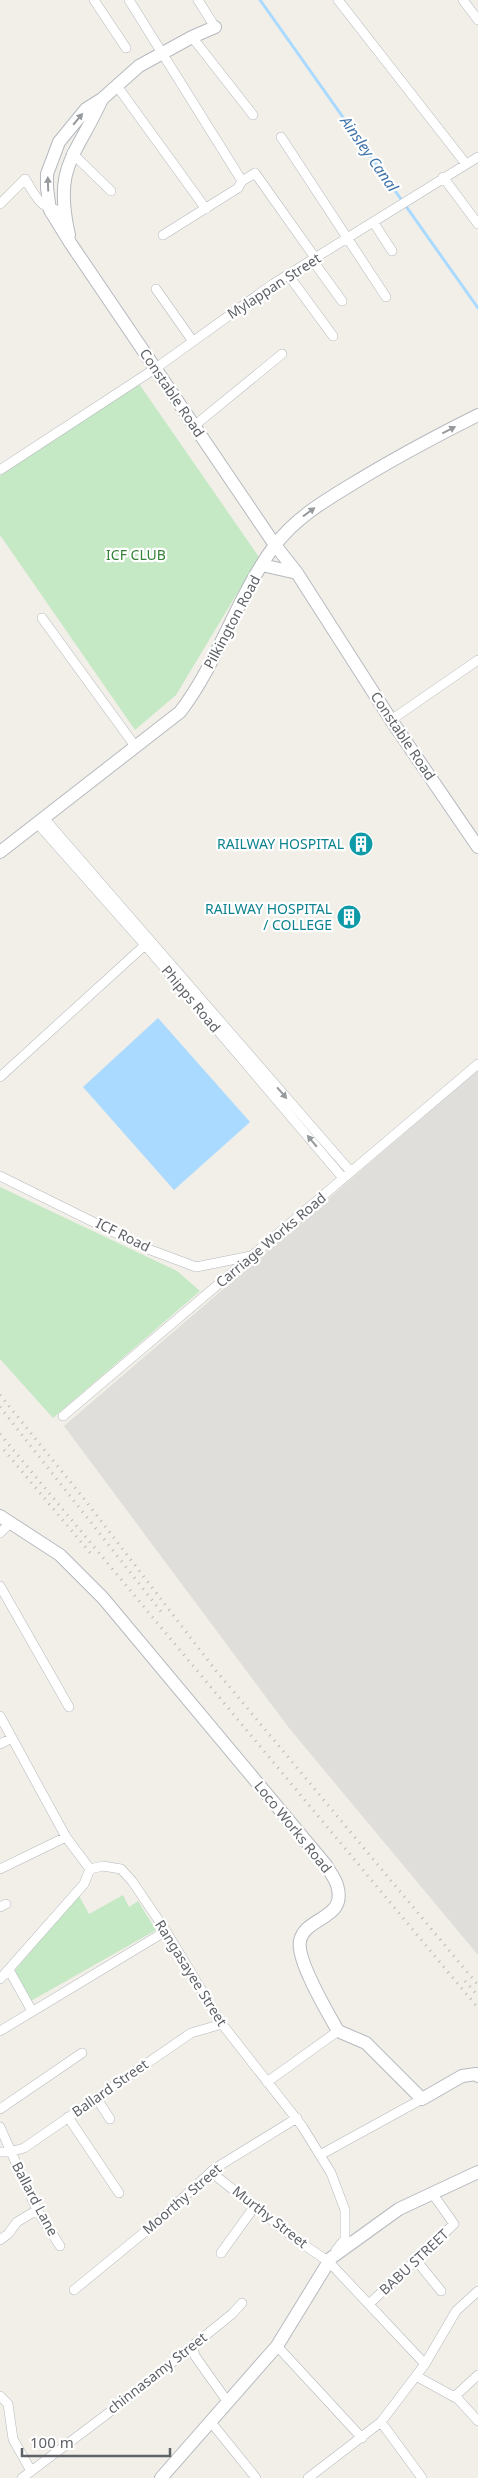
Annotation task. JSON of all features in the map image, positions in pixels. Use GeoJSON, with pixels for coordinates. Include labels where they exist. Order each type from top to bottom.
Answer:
{"type":"FeatureCollection","features":[{"type":"Feature","properties":{"kind":"street"},"geometry":{"type":"LineString","coordinates":[[94,0],[126,48]]}},
{"type":"Feature","properties":{"kind":"street"},"geometry":{"type":"LineString","coordinates":[[129,0],[242,181]]}},
{"type":"Feature","properties":{"kind":"street"},"geometry":{"type":"LineString","coordinates":[[71,244],[62,194],[68,163],[72,153],[102,99],[116,86],[139,66],[192,37],[215,27],[198,0]]}},
{"type":"Feature","properties":{"kind":"street"},"geometry":{"type":"LineString","coordinates":[[338,0],[466,164]]}},
{"type":"Feature","properties":{"kind":"street"},"geometry":{"type":"LineString","coordinates":[[468,2],[478,20]]}},
{"type":"Feature","properties":{"kind":"street"},"geometry":{"type":"LineString","coordinates":[[192,37],[253,115]]}},
{"type":"Feature","properties":{"kind":"street"},"geometry":{"type":"LineString","coordinates":[[116,86],[206,209]]}},
{"type":"Feature","properties":{"kind":"street","name":"Constable Road"},"geometry":{"type":"LineString","coordinates":[[102,99],[86,109],[59,142],[47,174],[50,210],[275,546],[297,573],[391,720],[478,847]]}},
{"type":"Feature","properties":{"kind":"street"},"geometry":{"type":"LineString","coordinates":[[281,137],[386,297]]}},
{"type":"Feature","properties":{"kind":"street"},"geometry":{"type":"LineString","coordinates":[[72,153],[111,191]]}},
{"type":"Feature","properties":{"kind":"street","name":"Mylappan Street"},"geometry":{"type":"LineString","coordinates":[[0,470],[156,368],[192,340],[289,276],[478,157]]}},
{"type":"Feature","properties":{"kind":"street"},"geometry":{"type":"LineString","coordinates":[[164,235],[238,188],[242,181],[254,173],[258,175],[342,301]]}},
{"type":"Feature","properties":{"kind":"street","name":"Constable Road"},"geometry":{"type":"LineString","coordinates":[[0,204],[25,178],[41,205],[50,210]]}},
{"type":"Feature","properties":{"kind":"street"},"geometry":{"type":"LineString","coordinates":[[443,178],[478,224]]}},
{"type":"Feature","properties":{"kind":"street"},"geometry":{"type":"LineString","coordinates":[[50,210],[65,211]]}},
{"type":"Feature","properties":{"kind":"street"},"geometry":{"type":"LineString","coordinates":[[374,223],[392,251]]}},
{"type":"Feature","properties":{"kind":"street"},"geometry":{"type":"LineString","coordinates":[[289,276],[333,336]]}},
{"type":"Feature","properties":{"kind":"street"},"geometry":{"type":"LineString","coordinates":[[156,289],[192,340]]}},
{"type":"Feature","properties":{"kind":"street"},"geometry":{"type":"LineString","coordinates":[[194,426],[282,354]]}},
{"type":"Feature","properties":{"kind":"street","name":"Pilkington Road"},"geometry":{"type":"LineString","coordinates":[[0,852],[180,712],[197,689],[262,565],[292,524],[320,504],[392,459],[478,415]]}},
{"type":"Feature","properties":{"kind":"street"},"geometry":{"type":"LineString","coordinates":[[262,565],[297,573]]}},
{"type":"Feature","properties":{"kind":"street"},"geometry":{"type":"LineString","coordinates":[[42,618],[135,746]]}},
{"type":"Feature","properties":{"kind":"street"},"geometry":{"type":"LineString","coordinates":[[391,720],[478,660]]}},
{"type":"Feature","properties":{"kind":"street","name":"Phipps Road"},"geometry":{"type":"LineString","coordinates":[[41,820],[145,945],[347,1175]]}},
{"type":"Feature","properties":{"kind":"street","name":"Phipps Road"},"geometry":{"type":"LineString","coordinates":[[41,820],[347,1175]]}},
{"type":"Feature","properties":{"kind":"street"},"geometry":{"type":"LineString","coordinates":[[0,1077],[145,945]]}},
{"type":"Feature","properties":{"kind":"street","name":"Carriage Works Road"},"geometry":{"type":"LineString","coordinates":[[63,1416],[478,1064]]}},
{"type":"Feature","properties":{"kind":"street","name":"ICF Road"},"geometry":{"type":"LineString","coordinates":[[0,1176],[148,1248],[196,1267],[251,1256]]}},
{"type":"Feature","properties":{"kind":"street"},"geometry":{"type":"LineString","coordinates":[[0,1534],[6,1519]]}},
{"type":"Feature","properties":{"kind":"street","name":"Loco Works Road"},"geometry":{"type":"LineString","coordinates":[[6,1519],[60,1555],[103,1598],[326,1865],[337,1886],[337,1903],[330,1914],[306,1929],[300,1940],[301,1956],[338,2031]]}},
{"type":"Feature","properties":{"kind":"street"},"geometry":{"type":"LineString","coordinates":[[0,1586],[69,1707]]}},
{"type":"Feature","properties":{"kind":"street"},"geometry":{"type":"LineString","coordinates":[[0,1716],[66,1838],[90,1869],[84,1884],[0,1979]]}},
{"type":"Feature","properties":{"kind":"street"},"geometry":{"type":"LineString","coordinates":[[0,1744],[12,1738]]}},
{"type":"Feature","properties":{"kind":"street"},"geometry":{"type":"LineString","coordinates":[[0,1869],[66,1838]]}},
{"type":"Feature","properties":{"kind":"street","name":"Rangasayee Street"},"geometry":{"type":"LineString","coordinates":[[90,1869],[103,1866],[121,1869],[132,1881],[166,1931],[222,2024],[297,2118],[320,2155],[331,2173],[345,2210],[345,2239],[330,2260]]}},
{"type":"Feature","properties":{"kind":"street"},"geometry":{"type":"LineString","coordinates":[[0,2031],[166,1931]]}},
{"type":"Feature","properties":{"kind":"street"},"geometry":{"type":"LineString","coordinates":[[9,1970],[32,2011]]}},
{"type":"Feature","properties":{"kind":"street","name":"Ballard Street"},"geometry":{"type":"LineString","coordinates":[[0,2152],[10,2152],[24,2148],[191,2033],[222,2024]]}},
{"type":"Feature","properties":{"kind":"street"},"geometry":{"type":"LineString","coordinates":[[268,2082],[338,2031],[366,2043],[422,2099]]}},
{"type":"Feature","properties":{"kind":"street"},"geometry":{"type":"LineString","coordinates":[[0,2109],[82,2053]]}},
{"type":"Feature","properties":{"kind":"street"},"geometry":{"type":"LineString","coordinates":[[320,2155],[462,2076],[478,2076]]}},
{"type":"Feature","properties":{"kind":"street"},"geometry":{"type":"LineString","coordinates":[[97,2099],[110,2119]]}},
{"type":"Feature","properties":{"kind":"street"},"geometry":{"type":"LineString","coordinates":[[68,2117],[119,2193]]}},
{"type":"Feature","properties":{"kind":"street","name":"Moorthy Street"},"geometry":{"type":"LineString","coordinates":[[74,2290],[158,2221],[211,2172],[297,2118]]}},
{"type":"Feature","properties":{"kind":"street","name":"Ballard Lane"},"geometry":{"type":"LineString","coordinates":[[0,2127],[37,2210],[60,2246]]}},
{"type":"Feature","properties":{"kind":"street","name":"Murthy Street"},"geometry":{"type":"LineString","coordinates":[[211,2172],[294,2238],[330,2260],[425,2364]]}},
{"type":"Feature","properties":{"kind":"street"},"geometry":{"type":"LineString","coordinates":[[161,2478],[277,2346],[330,2260],[400,2209],[478,2172]]}},
{"type":"Feature","properties":{"kind":"street","name":"BABU STREET"},"geometry":{"type":"LineString","coordinates":[[369,2304],[454,2224],[432,2194]]}},
{"type":"Feature","properties":{"kind":"street"},"geometry":{"type":"LineString","coordinates":[[221,2253],[255,2206]]}},
{"type":"Feature","properties":{"kind":"street"},"geometry":{"type":"LineString","coordinates":[[0,2240],[8,2234],[17,2222],[37,2210]]}},
{"type":"Feature","properties":{"kind":"street"},"geometry":{"type":"LineString","coordinates":[[416,2260],[441,2291]]}},
{"type":"Feature","properties":{"kind":"street"},"geometry":{"type":"LineString","coordinates":[[308,2478],[381,2422],[425,2364],[456,2311],[478,2292]]}},
{"type":"Feature","properties":{"kind":"street","name":"chinnasamy Street"},"geometry":{"type":"LineString","coordinates":[[22,2478],[192,2346],[242,2303]]}},
{"type":"Feature","properties":{"kind":"street"},"geometry":{"type":"LineString","coordinates":[[192,2346],[195,2356],[227,2401]]}},
{"type":"Feature","properties":{"kind":"street"},"geometry":{"type":"LineString","coordinates":[[277,2346],[362,2438]]}},
{"type":"Feature","properties":{"kind":"street"},"geometry":{"type":"LineString","coordinates":[[454,2397],[478,2375]]}},
{"type":"Feature","properties":{"kind":"street"},"geometry":{"type":"LineString","coordinates":[[416,2376],[454,2397],[478,2421]]}},
{"type":"Feature","properties":{"kind":"street"},"geometry":{"type":"LineString","coordinates":[[0,2396],[8,2404],[13,2439],[31,2471]]}},
{"type":"Feature","properties":{"kind":"street"},"geometry":{"type":"LineString","coordinates":[[210,2421],[256,2478]]}},
{"type":"Feature","properties":{"kind":"street"},"geometry":{"type":"LineString","coordinates":[[381,2422],[422,2478]]}},
{"type":"Feature","properties":{"kind":"shaded area"},"geometry":{"type":"Polygon","coordinates":[[[478,1070],[478,1955],[289,1728],[64,1426],[478,1070]]]}},
{"type":"Feature","properties":{"kind":"green space","name":"ICF CLUB"},"geometry":{"type":"Polygon","coordinates":[[[135,378],[259,557],[176,695],[135,730],[0,535],[0,476],[135,378]]]}},
{"type":"Feature","properties":{"kind":"green space"},"geometry":{"type":"Polygon","coordinates":[[[0,1187],[177,1271],[200,1291],[53,1418],[0,1359],[0,1187]]]}},
{"type":"Feature","properties":{"kind":"green space"},"geometry":{"type":"Polygon","coordinates":[[[78,1894],[89,1914],[123,1895],[129,1907],[138,1901],[156,1930],[29,2002],[12,1974],[78,1894]]]}},
{"type":"Feature","properties":{"kind":"water"},"geometry":{"type":"Polygon","coordinates":[[[158,1018],[250,1122],[174,1190],[83,1087],[158,1018]]]}},
{"type":"Feature","properties":{"kind":"waterway","name":"Ainsley Canal"},"geometry":{"type":"LineString","coordinates":[[260,0],[478,308]]}},
{"type":"Feature","properties":{"kind":"railway"},"geometry":{"type":"LineString","coordinates":[[0,1395],[85,1500],[213,1667],[478,1985]]}},
{"type":"Feature","properties":{"kind":"railway"},"geometry":{"type":"LineString","coordinates":[[0,1407],[163,1614]]}},
{"type":"Feature","properties":{"kind":"railway"},"geometry":{"type":"LineString","coordinates":[[0,1434],[478,2008]]}},
{"type":"Feature","properties":{"kind":"railway"},"geometry":{"type":"LineString","coordinates":[[4,1450],[92,1555]]}},
{"type":"Feature","properties":{"kind":"railway"},"geometry":{"type":"LineString","coordinates":[[465,1981],[478,1996]]}},
{"type":"Feature","properties":{"kind":"place","name":"RAILWAY HOSPITAL"},"geometry":{"type":"Point","coordinates":[361,844]}},
{"type":"Feature","properties":{"kind":"place","name":"RAILWAY HOSPITAL / COLLEGE"},"geometry":{"type":"Point","coordinates":[349,917]}}]}
